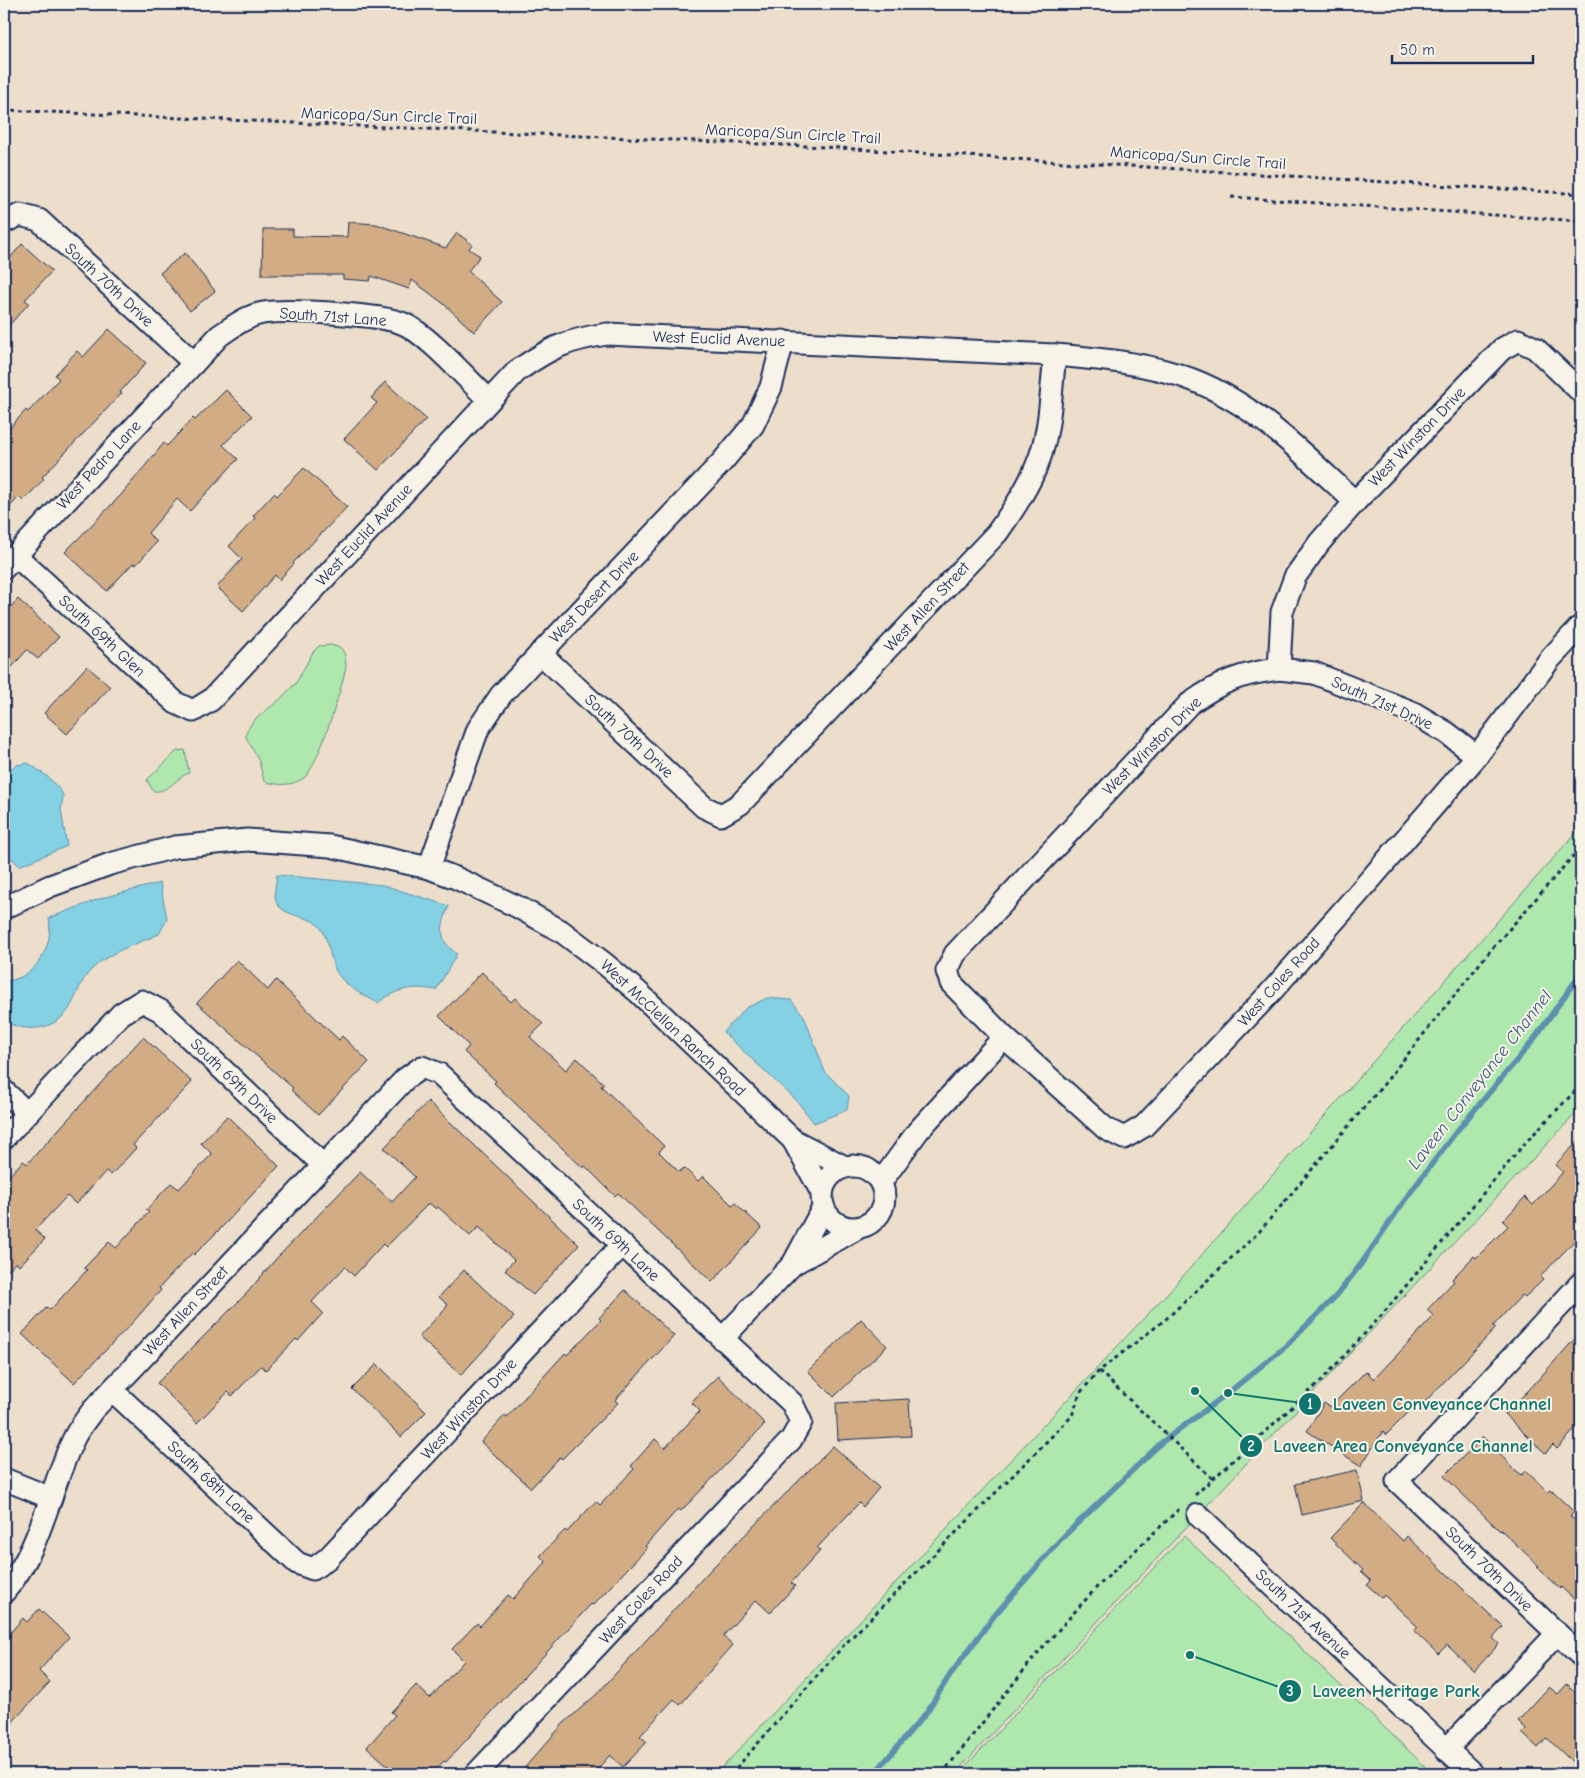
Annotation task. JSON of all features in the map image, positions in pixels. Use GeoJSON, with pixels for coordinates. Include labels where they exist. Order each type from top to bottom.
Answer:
{"type":"FeatureCollection","features":[{"type":"Feature","properties":{"kind":"street","name":"South 70th Drive"},"geometry":{"type":"LineString","coordinates":[[12,218],[39,220],[194,363]]}},
{"type":"Feature","properties":{"kind":"street","name":"South 71st Lane"},"geometry":{"type":"LineString","coordinates":[[194,363],[219,336],[239,322],[262,313],[291,312],[381,317],[404,324],[421,336],[489,400]]}},
{"type":"Feature","properties":{"kind":"street","name":"West Euclid Avenue"},"geometry":{"type":"LineString","coordinates":[[193,711],[211,700],[489,400],[524,366],[547,350],[576,338],[607,334],[783,341],[1055,355],[1112,360],[1192,379],[1224,394],[1259,416],[1280,433],[1355,502]]}},
{"type":"Feature","properties":{"kind":"street","name":"West Winston Drive"},"geometry":{"type":"LineString","coordinates":[[946,970],[955,954],[1189,704],[1215,686],[1246,674],[1279,669],[1282,612],[1295,577],[1319,543],[1355,502],[1502,349],[1518,340],[1535,348],[1581,392]]}},
{"type":"Feature","properties":{"kind":"street","name":"West Desert Drive"},"geometry":{"type":"LineString","coordinates":[[429,868],[478,729],[501,695],[722,462],[753,425],[771,387],[783,341]]}},
{"type":"Feature","properties":{"kind":"street","name":"West Allen Street"},"geometry":{"type":"LineString","coordinates":[[721,815],[740,804],[997,533],[1020,500],[1040,456],[1048,414],[1055,355]]}},
{"type":"Feature","properties":{"kind":"street","name":"West Pedro Lane"},"geometry":{"type":"LineString","coordinates":[[9,561],[194,363]]}},
{"type":"Feature","properties":{"kind":"street","name":"South 69th Glen"},"geometry":{"type":"LineString","coordinates":[[9,561],[176,703],[193,711]]}},
{"type":"Feature","properties":{"kind":"street","name":"West Coles Road"},"geometry":{"type":"LineString","coordinates":[[946,970],[951,983],[1004,1038],[1106,1129],[1124,1138],[1144,1126],[1270,993],[1477,756],[1550,659],[1581,626]]}},
{"type":"Feature","properties":{"kind":"street","name":"South 70th Drive"},"geometry":{"type":"LineString","coordinates":[[540,653],[704,806],[721,815]]}},
{"type":"Feature","properties":{"kind":"street","name":"South 71st Drive"},"geometry":{"type":"LineString","coordinates":[[1279,669],[1314,674],[1412,712],[1447,733],[1477,756]]}},
{"type":"Feature","properties":{"kind":"street","name":"West McClellan Ranch Road"},"geometry":{"type":"LineString","coordinates":[[4,908],[50,886],[110,864],[175,847],[247,840],[330,846],[429,868],[456,878],[518,907],[561,931],[638,992],[793,1140]]}},
{"type":"Feature","properties":{"kind":"street","name":"South 69th Drive"},"geometry":{"type":"LineString","coordinates":[[27,1113],[121,1014],[142,1001],[161,1011],[324,1166]]}},
{"type":"Feature","properties":{"kind":"street"},"geometry":{"type":"LineString","coordinates":[[793,1264],[823,1200],[828,1178],[864,1172],[918,1131],[1004,1038]]}},
{"type":"Feature","properties":{"kind":"street","name":"West Allen Street"},"geometry":{"type":"LineString","coordinates":[[4,1592],[12,1583],[30,1550],[76,1434],[93,1410],[405,1079],[422,1067]]}},
{"type":"Feature","properties":{"kind":"street","name":"South 69th Lane"},"geometry":{"type":"LineString","coordinates":[[422,1067],[439,1074],[792,1403],[801,1422]]}},
{"type":"Feature","properties":{"kind":"street"},"geometry":{"type":"LineString","coordinates":[[4,1091],[27,1113],[4,1138]]}},
{"type":"Feature","properties":{"kind":"street"},"geometry":{"type":"LineString","coordinates":[[722,1339],[793,1264],[856,1229],[875,1221],[881,1212],[884,1192],[864,1172],[793,1140]]}},
{"type":"Feature","properties":{"kind":"street"},"geometry":{"type":"LineString","coordinates":[[793,1140],[836,1224],[856,1229]]}},
{"type":"Feature","properties":{"kind":"street","name":"West Winston Drive"},"geometry":{"type":"LineString","coordinates":[[313,1569],[328,1558],[622,1246]]}},
{"type":"Feature","properties":{"kind":"street","name":"South 70th Drive"},"geometry":{"type":"LineString","coordinates":[[1581,1283],[1397,1481],[1581,1656]]}},
{"type":"Feature","properties":{"kind":"street","name":"South 68th Lane"},"geometry":{"type":"LineString","coordinates":[[112,1390],[297,1563],[313,1569]]}},
{"type":"Feature","properties":{"kind":"street","name":"West Coles Road"},"geometry":{"type":"LineString","coordinates":[[476,1774],[791,1440],[801,1422]]}},
{"type":"Feature","properties":{"kind":"street"},"geometry":{"type":"LineString","coordinates":[[4,1479],[51,1498]]}},
{"type":"Feature","properties":{"kind":"street","name":"South 71st Avenue"},"geometry":{"type":"LineString","coordinates":[[1189,1508],[1473,1774]]}},
{"type":"Feature","properties":{"kind":"street"},"geometry":{"type":"LineString","coordinates":[[1446,1750],[1557,1634]]}},
{"type":"Feature","properties":{"kind":"path","name":"Maricopa/Sun Circle Trail"},"geometry":{"type":"LineString","coordinates":[[4,110],[816,147],[1581,194]]}},
{"type":"Feature","properties":{"kind":"path"},"geometry":{"type":"LineString","coordinates":[[1231,197],[1581,221]]}},
{"type":"Feature","properties":{"kind":"path"},"geometry":{"type":"LineString","coordinates":[[731,1774],[844,1645],[1072,1416],[1080,1393],[1098,1371],[1166,1319],[1259,1232],[1384,1084],[1485,957],[1581,847]]}},
{"type":"Feature","properties":{"kind":"path"},"geometry":{"type":"LineString","coordinates":[[942,1774],[1036,1655],[1084,1600],[1189,1508],[1212,1479],[1334,1367],[1380,1317],[1526,1142],[1581,1085]]}},
{"type":"Feature","properties":{"kind":"path"},"geometry":{"type":"LineString","coordinates":[[1098,1371],[1212,1479]]}},
{"type":"Feature","properties":{"kind":"green space"},"geometry":{"type":"Polygon","coordinates":[[[331,645],[341,648],[345,655],[346,667],[335,708],[316,759],[304,778],[295,783],[274,784],[264,781],[259,761],[246,737],[247,730],[254,720],[277,702],[296,683],[313,652],[319,646],[331,645]]]}},
{"type":"Feature","properties":{"kind":"green space"},"geometry":{"type":"Polygon","coordinates":[[[185,750],[189,773],[168,788],[153,791],[147,780],[177,751],[185,750]]]}},
{"type":"Feature","properties":{"kind":"green space"},"geometry":{"type":"Polygon","coordinates":[[[1581,827],[1581,1108],[954,1774],[716,1774],[1176,1284],[1581,827]]]}},
{"type":"Feature","properties":{"kind":"green space"},"geometry":{"type":"Polygon","coordinates":[[[1184,1536],[1433,1774],[958,1774],[1184,1536]]]}},
{"type":"Feature","properties":{"kind":"water"},"geometry":{"type":"Polygon","coordinates":[[[28,763],[48,777],[61,791],[63,796],[61,810],[67,846],[19,866],[14,860],[4,856],[4,772],[17,765],[28,763]]]}},
{"type":"Feature","properties":{"kind":"water"},"geometry":{"type":"Polygon","coordinates":[[[277,875],[383,885],[449,906],[443,926],[444,938],[446,943],[457,954],[436,990],[406,989],[392,994],[378,1003],[353,989],[338,974],[332,962],[324,933],[317,924],[286,912],[278,905],[275,894],[277,875]]]}},
{"type":"Feature","properties":{"kind":"water"},"geometry":{"type":"Polygon","coordinates":[[[160,883],[167,919],[159,934],[124,948],[100,962],[84,978],[69,1009],[55,1022],[39,1028],[30,1028],[12,1025],[4,1021],[4,981],[25,975],[40,960],[48,940],[49,918],[102,898],[160,883]]]}},
{"type":"Feature","properties":{"kind":"water"},"geometry":{"type":"Polygon","coordinates":[[[767,998],[791,1000],[804,1016],[825,1072],[849,1096],[847,1110],[814,1123],[797,1101],[723,1032],[746,1008],[767,998]]]}},
{"type":"Feature","properties":{"kind":"building"},"geometry":{"type":"Polygon","coordinates":[[[348,222],[376,224],[446,248],[457,233],[472,244],[469,249],[480,256],[468,271],[502,302],[474,332],[444,304],[412,280],[409,289],[371,276],[370,281],[343,279],[343,275],[262,275],[263,229],[293,229],[293,236],[347,237],[348,222]]]}},
{"type":"Feature","properties":{"kind":"building"},"geometry":{"type":"Polygon","coordinates":[[[22,244],[52,271],[25,300],[29,303],[4,331],[4,265],[22,244]]]}},
{"type":"Feature","properties":{"kind":"building"},"geometry":{"type":"Polygon","coordinates":[[[185,253],[215,291],[190,311],[160,273],[185,253]]]}},
{"type":"Feature","properties":{"kind":"building"},"geometry":{"type":"Polygon","coordinates":[[[109,329],[146,363],[120,392],[122,393],[42,477],[44,479],[23,501],[19,497],[4,513],[4,434],[59,379],[55,375],[77,351],[83,357],[109,329]]]}},
{"type":"Feature","properties":{"kind":"building"},"geometry":{"type":"Polygon","coordinates":[[[385,382],[426,419],[378,470],[344,439],[377,403],[371,398],[385,382]]]}},
{"type":"Feature","properties":{"kind":"building"},"geometry":{"type":"Polygon","coordinates":[[[226,390],[252,416],[223,445],[238,459],[190,511],[177,499],[148,533],[157,542],[136,565],[133,563],[107,591],[65,552],[121,495],[164,443],[167,446],[193,418],[195,420],[226,390]]]}},
{"type":"Feature","properties":{"kind":"building"},"geometry":{"type":"Polygon","coordinates":[[[304,468],[347,507],[279,580],[275,575],[243,611],[217,587],[242,559],[229,546],[255,518],[253,516],[274,493],[277,496],[304,468]]]}},
{"type":"Feature","properties":{"kind":"building"},"geometry":{"type":"Polygon","coordinates":[[[18,599],[59,637],[38,659],[27,650],[4,676],[4,614],[18,599]]]}},
{"type":"Feature","properties":{"kind":"building"},"geometry":{"type":"Polygon","coordinates":[[[87,666],[110,687],[67,734],[44,713],[87,666]]]}},
{"type":"Feature","properties":{"kind":"building"},"geometry":{"type":"Polygon","coordinates":[[[237,960],[268,990],[276,980],[339,1040],[342,1036],[369,1062],[318,1115],[291,1090],[293,1088],[197,1003],[237,960]]]}},
{"type":"Feature","properties":{"kind":"building"},"geometry":{"type":"Polygon","coordinates":[[[482,972],[511,1002],[515,998],[543,1024],[530,1037],[566,1070],[577,1058],[604,1084],[601,1086],[664,1146],[659,1152],[679,1172],[684,1168],[698,1181],[703,1176],[733,1206],[735,1203],[762,1228],[712,1282],[618,1193],[615,1196],[585,1166],[583,1168],[494,1083],[496,1081],[464,1052],[469,1046],[439,1016],[482,972]]]}},
{"type":"Feature","properties":{"kind":"building"},"geometry":{"type":"Polygon","coordinates":[[[143,1037],[192,1082],[133,1145],[136,1148],[111,1175],[106,1171],[76,1204],[67,1196],[35,1230],[45,1239],[19,1266],[16,1262],[4,1275],[4,1181],[23,1161],[27,1164],[143,1037]]]}},
{"type":"Feature","properties":{"kind":"building"},"geometry":{"type":"Polygon","coordinates":[[[428,1101],[579,1245],[533,1295],[505,1270],[514,1260],[479,1227],[470,1236],[438,1207],[436,1209],[429,1203],[386,1247],[383,1244],[354,1276],[345,1267],[312,1302],[323,1313],[298,1341],[296,1339],[266,1370],[261,1366],[232,1396],[228,1392],[197,1423],[157,1383],[247,1293],[275,1260],[360,1172],[392,1202],[415,1177],[384,1148],[428,1101]]]}},
{"type":"Feature","properties":{"kind":"building"},"geometry":{"type":"Polygon","coordinates":[[[227,1116],[279,1166],[194,1255],[192,1253],[159,1288],[161,1290],[133,1322],[74,1383],[22,1334],[47,1307],[50,1310],[87,1270],[84,1268],[109,1242],[116,1248],[149,1212],[146,1210],[171,1183],[179,1189],[212,1154],[201,1143],[227,1116]]]}},
{"type":"Feature","properties":{"kind":"building"},"geometry":{"type":"Polygon","coordinates":[[[1581,1138],[1581,1234],[1540,1277],[1543,1280],[1525,1297],[1522,1295],[1493,1326],[1496,1328],[1420,1407],[1417,1404],[1386,1435],[1383,1431],[1361,1466],[1307,1431],[1324,1403],[1330,1407],[1366,1371],[1374,1379],[1434,1316],[1427,1310],[1454,1281],[1452,1279],[1474,1256],[1476,1258],[1508,1226],[1503,1221],[1525,1197],[1533,1205],[1563,1172],[1555,1165],[1581,1138]]]}},
{"type":"Feature","properties":{"kind":"building"},"geometry":{"type":"Polygon","coordinates":[[[464,1270],[514,1317],[461,1375],[419,1337],[448,1305],[439,1297],[464,1270]]]}},
{"type":"Feature","properties":{"kind":"building"},"geometry":{"type":"Polygon","coordinates":[[[625,1290],[674,1336],[615,1400],[618,1403],[562,1459],[560,1457],[531,1488],[481,1442],[505,1415],[507,1417],[565,1353],[567,1355],[601,1320],[599,1318],[625,1290]]]}},
{"type":"Feature","properties":{"kind":"building"},"geometry":{"type":"Polygon","coordinates":[[[861,1319],[887,1346],[834,1397],[808,1371],[861,1319]]]}},
{"type":"Feature","properties":{"kind":"building"},"geometry":{"type":"Polygon","coordinates":[[[1581,1332],[1581,1423],[1557,1449],[1553,1445],[1545,1453],[1504,1414],[1527,1392],[1581,1332]]]}},
{"type":"Feature","properties":{"kind":"building"},"geometry":{"type":"Polygon","coordinates":[[[377,1364],[426,1412],[401,1437],[352,1389],[377,1364]]]}},
{"type":"Feature","properties":{"kind":"building"},"geometry":{"type":"Polygon","coordinates":[[[718,1376],[765,1424],[681,1511],[678,1509],[645,1546],[647,1548],[593,1605],[591,1604],[446,1762],[444,1761],[432,1774],[397,1774],[367,1747],[395,1715],[391,1712],[416,1685],[430,1698],[464,1661],[452,1649],[477,1623],[480,1626],[508,1595],[513,1599],[546,1562],[540,1556],[565,1530],[567,1532],[596,1501],[600,1505],[634,1469],[631,1466],[655,1439],[665,1448],[700,1411],[691,1402],[718,1376]]]}},
{"type":"Feature","properties":{"kind":"building"},"geometry":{"type":"Polygon","coordinates":[[[909,1399],[911,1436],[838,1440],[836,1403],[909,1399]]]}},
{"type":"Feature","properties":{"kind":"building"},"geometry":{"type":"Polygon","coordinates":[[[1483,1437],[1514,1469],[1522,1475],[1526,1471],[1548,1492],[1551,1490],[1574,1512],[1570,1516],[1581,1526],[1581,1606],[1537,1568],[1539,1566],[1444,1476],[1483,1437]]]}},
{"type":"Feature","properties":{"kind":"building"},"geometry":{"type":"Polygon","coordinates":[[[833,1446],[879,1488],[863,1507],[859,1503],[817,1548],[820,1551],[791,1583],[795,1586],[770,1613],[756,1600],[723,1636],[733,1645],[680,1705],[674,1699],[640,1736],[647,1742],[623,1767],[610,1755],[593,1774],[519,1774],[564,1723],[597,1694],[712,1568],[833,1446]]]}},
{"type":"Feature","properties":{"kind":"building"},"geometry":{"type":"Polygon","coordinates":[[[1357,1470],[1364,1501],[1302,1515],[1295,1484],[1357,1470]]]}},
{"type":"Feature","properties":{"kind":"building"},"geometry":{"type":"Polygon","coordinates":[[[1364,1503],[1403,1541],[1407,1536],[1503,1627],[1493,1638],[1499,1644],[1474,1671],[1447,1645],[1438,1654],[1414,1631],[1418,1627],[1384,1595],[1382,1598],[1367,1585],[1371,1581],[1361,1572],[1363,1570],[1330,1538],[1364,1503]]]}},
{"type":"Feature","properties":{"kind":"building"},"geometry":{"type":"Polygon","coordinates":[[[39,1609],[69,1637],[39,1671],[50,1682],[4,1731],[4,1643],[23,1618],[27,1622],[39,1609]]]}},
{"type":"Feature","properties":{"kind":"building"},"geometry":{"type":"Polygon","coordinates":[[[1567,1684],[1581,1698],[1581,1770],[1547,1738],[1538,1748],[1522,1733],[1526,1729],[1518,1721],[1549,1687],[1558,1694],[1567,1684]]]}},
{"type":"Feature","properties":{"kind":"waterway","name":"Laveen Conveyance Channel"},"geometry":{"type":"LineString","coordinates":[[874,1774],[926,1713],[950,1675],[994,1616],[1060,1540],[1161,1443],[1228,1393],[1287,1345],[1337,1295],[1456,1132],[1532,1042],[1581,973]]}},
{"type":"Feature","properties":{"kind":"place","name":"Laveen Area Conveyance Channel"},"geometry":{"type":"Point","coordinates":[1195,1391]}},
{"type":"Feature","properties":{"kind":"place","name":"Laveen Conveyance Channel"},"geometry":{"type":"Point","coordinates":[1228,1393]}},
{"type":"Feature","properties":{"kind":"place","name":"Laveen Heritage Park"},"geometry":{"type":"Point","coordinates":[1190,1655]}}]}
